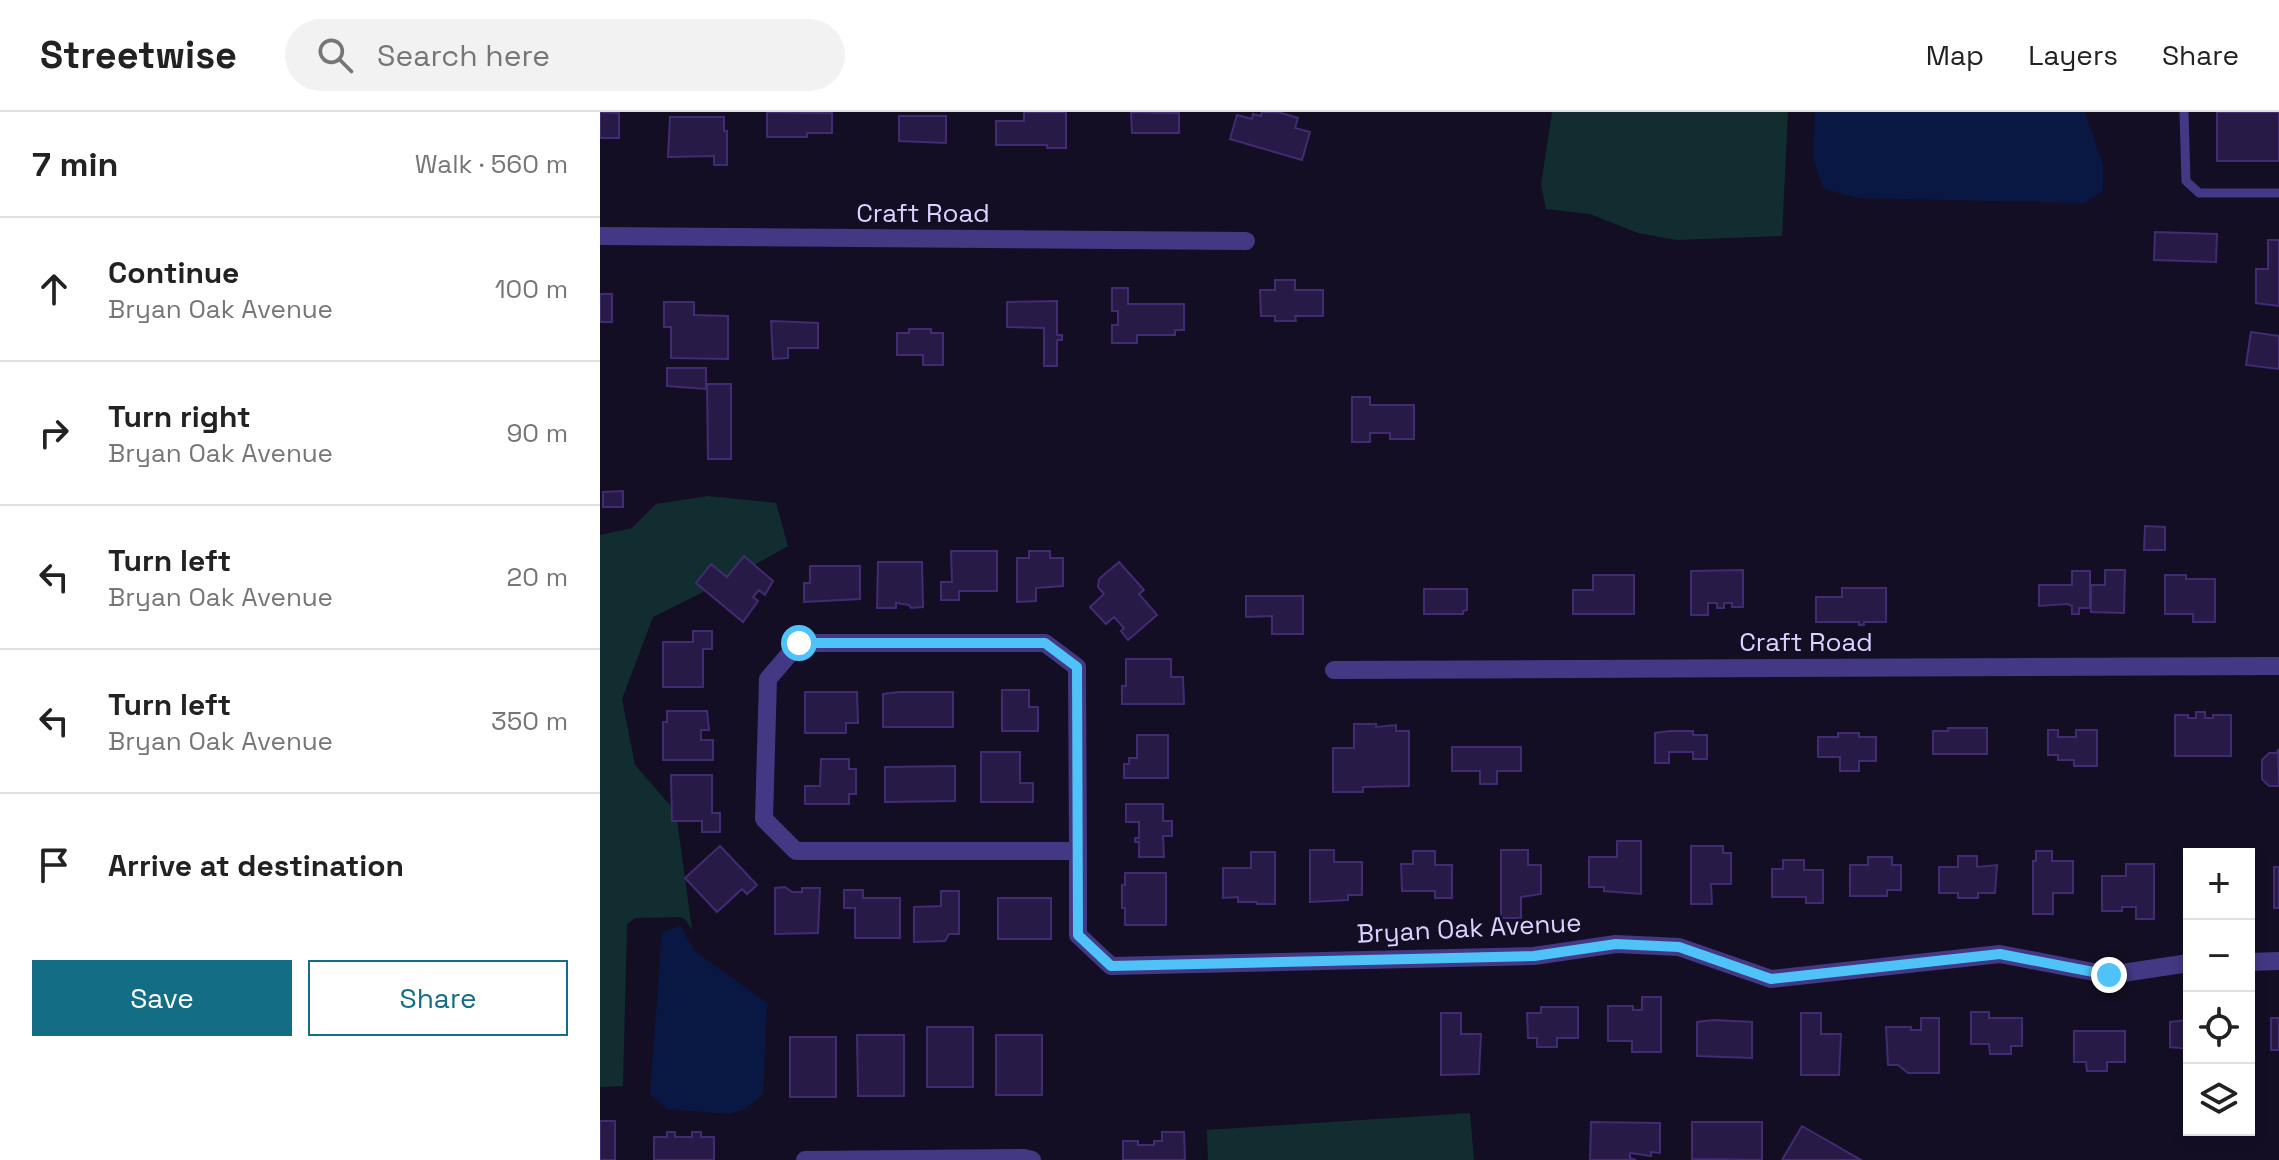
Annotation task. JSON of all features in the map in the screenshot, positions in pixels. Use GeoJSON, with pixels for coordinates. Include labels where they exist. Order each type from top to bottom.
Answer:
{"type":"FeatureCollection","features":[{"type":"Feature","properties":{"kind":"street","name":"Craft Road"},"geometry":{"type":"LineString","coordinates":[[600,236],[1246,241]]}},
{"type":"Feature","properties":{"kind":"street","name":"Bryan Oak Avenue"},"geometry":{"type":"LineString","coordinates":[[1078,851],[796,851],[764,819],[768,679],[799,643],[1045,643],[1077,667],[1078,851],[1078,935],[1111,966],[1534,956],[1616,944],[1679,947],[1771,979],[2000,954],[2109,975],[2183,964]]}},
{"type":"Feature","properties":{"kind":"street","name":"Craft Road"},"geometry":{"type":"LineString","coordinates":[[1334,670],[2279,666]]}},
{"type":"Feature","properties":{"kind":"street"},"geometry":{"type":"LineString","coordinates":[[2255,962],[2279,961]]}},
{"type":"Feature","properties":{"kind":"street"},"geometry":{"type":"LineString","coordinates":[[805,1160],[1032,1160]]}},
{"type":"Feature","properties":{"kind":"lane"},"geometry":{"type":"LineString","coordinates":[[2184,112],[2186,181],[2199,193],[2279,193]]}},
{"type":"Feature","properties":{"kind":"green space"},"geometry":{"type":"Polygon","coordinates":[[[1552,112],[1788,112],[1782,236],[1677,240],[1638,233],[1590,214],[1546,209],[1541,185],[1552,112]]]}},
{"type":"Feature","properties":{"kind":"green space"},"geometry":{"type":"Polygon","coordinates":[[[708,496],[776,503],[788,546],[653,617],[622,699],[635,765],[676,812],[692,930],[680,917],[635,918],[627,924],[623,1086],[600,1087],[600,535],[632,528],[656,504],[708,496]]]}},
{"type":"Feature","properties":{"kind":"green space"},"geometry":{"type":"Polygon","coordinates":[[[1470,1113],[1474,1160],[1208,1160],[1207,1130],[1470,1113]]]}},
{"type":"Feature","properties":{"kind":"water"},"geometry":{"type":"Polygon","coordinates":[[[1815,112],[2085,112],[2103,165],[2103,191],[2084,203],[1857,198],[1824,189],[1813,159],[1815,112]]]}},
{"type":"Feature","properties":{"kind":"water"},"geometry":{"type":"Polygon","coordinates":[[[680,926],[696,952],[767,1003],[763,1094],[745,1109],[729,1114],[667,1109],[650,1094],[662,932],[680,926]]]}},
{"type":"Feature","properties":{"kind":"building"},"geometry":{"type":"Polygon","coordinates":[[[600,112],[619,113],[619,138],[600,138],[600,112]]]}},
{"type":"Feature","properties":{"kind":"building"},"geometry":{"type":"Polygon","coordinates":[[[767,112],[832,113],[832,133],[807,133],[807,137],[767,137],[767,112]]]}},
{"type":"Feature","properties":{"kind":"building"},"geometry":{"type":"Polygon","coordinates":[[[1024,112],[1066,112],[1066,148],[996,145],[996,121],[1024,121],[1024,112]]]}},
{"type":"Feature","properties":{"kind":"building"},"geometry":{"type":"Polygon","coordinates":[[[1131,112],[1179,113],[1179,133],[1132,133],[1131,112]]]}},
{"type":"Feature","properties":{"kind":"building"},"geometry":{"type":"Polygon","coordinates":[[[1262,112],[1278,112],[1298,118],[1295,128],[1310,132],[1302,160],[1230,139],[1237,115],[1252,119],[1253,114],[1261,116],[1262,112]]]}},
{"type":"Feature","properties":{"kind":"building"},"geometry":{"type":"Polygon","coordinates":[[[2217,112],[2279,112],[2279,161],[2217,161],[2217,112]]]}},
{"type":"Feature","properties":{"kind":"building"},"geometry":{"type":"Polygon","coordinates":[[[899,116],[946,116],[946,143],[899,141],[899,116]]]}},
{"type":"Feature","properties":{"kind":"building"},"geometry":{"type":"Polygon","coordinates":[[[670,117],[724,117],[727,165],[714,165],[714,156],[668,157],[670,117]]]}},
{"type":"Feature","properties":{"kind":"building"},"geometry":{"type":"Polygon","coordinates":[[[2155,232],[2217,234],[2216,262],[2154,260],[2155,232]]]}},
{"type":"Feature","properties":{"kind":"building"},"geometry":{"type":"Polygon","coordinates":[[[2268,240],[2279,240],[2279,306],[2256,303],[2256,269],[2268,269],[2268,240]]]}},
{"type":"Feature","properties":{"kind":"building"},"geometry":{"type":"Polygon","coordinates":[[[1275,280],[1295,280],[1295,290],[1323,290],[1323,316],[1295,316],[1296,321],[1275,321],[1275,316],[1261,316],[1260,290],[1275,290],[1275,280]]]}},
{"type":"Feature","properties":{"kind":"building"},"geometry":{"type":"Polygon","coordinates":[[[1112,288],[1128,288],[1128,304],[1184,304],[1184,330],[1175,330],[1175,335],[1137,335],[1137,343],[1112,343],[1112,325],[1118,325],[1118,311],[1112,311],[1112,288]]]}},
{"type":"Feature","properties":{"kind":"building"},"geometry":{"type":"Polygon","coordinates":[[[600,294],[612,294],[612,322],[600,322],[600,294]]]}},
{"type":"Feature","properties":{"kind":"building"},"geometry":{"type":"Polygon","coordinates":[[[1057,301],[1057,335],[1062,335],[1062,340],[1057,340],[1057,366],[1044,366],[1044,328],[1007,327],[1007,302],[1057,301]]]}},
{"type":"Feature","properties":{"kind":"building"},"geometry":{"type":"Polygon","coordinates":[[[664,302],[694,302],[694,315],[728,316],[728,359],[671,358],[671,327],[664,327],[664,302]]]}},
{"type":"Feature","properties":{"kind":"building"},"geometry":{"type":"Polygon","coordinates":[[[771,321],[818,323],[818,348],[788,348],[788,358],[773,359],[771,321]]]}},
{"type":"Feature","properties":{"kind":"building"},"geometry":{"type":"Polygon","coordinates":[[[909,329],[931,329],[931,333],[943,333],[943,365],[923,365],[923,355],[897,355],[897,333],[909,333],[909,329]]]}},
{"type":"Feature","properties":{"kind":"building"},"geometry":{"type":"Polygon","coordinates":[[[2251,332],[2279,336],[2279,369],[2246,365],[2251,332]]]}},
{"type":"Feature","properties":{"kind":"building"},"geometry":{"type":"Polygon","coordinates":[[[667,368],[706,368],[706,389],[667,386],[667,368]]]}},
{"type":"Feature","properties":{"kind":"building"},"geometry":{"type":"Polygon","coordinates":[[[707,384],[731,384],[731,459],[708,459],[707,384]]]}},
{"type":"Feature","properties":{"kind":"building"},"geometry":{"type":"Polygon","coordinates":[[[1352,397],[1370,397],[1370,405],[1414,405],[1414,439],[1390,439],[1390,433],[1370,433],[1370,442],[1352,442],[1352,397]]]}},
{"type":"Feature","properties":{"kind":"building"},"geometry":{"type":"Polygon","coordinates":[[[623,491],[623,507],[603,507],[603,492],[623,491]]]}},
{"type":"Feature","properties":{"kind":"building"},"geometry":{"type":"Polygon","coordinates":[[[2145,526],[2165,527],[2165,550],[2144,550],[2145,526]]]}},
{"type":"Feature","properties":{"kind":"building"},"geometry":{"type":"Polygon","coordinates":[[[951,551],[997,551],[997,591],[959,591],[959,600],[941,600],[941,582],[952,582],[951,551]]]}},
{"type":"Feature","properties":{"kind":"building"},"geometry":{"type":"Polygon","coordinates":[[[1029,551],[1050,551],[1050,558],[1063,558],[1063,586],[1036,588],[1036,601],[1017,602],[1017,558],[1029,558],[1029,551]]]}},
{"type":"Feature","properties":{"kind":"building"},"geometry":{"type":"Polygon","coordinates":[[[744,556],[773,581],[765,595],[759,590],[753,597],[758,601],[743,622],[696,583],[711,564],[727,577],[744,556]]]}},
{"type":"Feature","properties":{"kind":"building"},"geometry":{"type":"Polygon","coordinates":[[[878,562],[922,562],[923,607],[911,608],[896,603],[896,608],[877,608],[878,562]]]}},
{"type":"Feature","properties":{"kind":"building"},"geometry":{"type":"Polygon","coordinates":[[[1119,562],[1144,590],[1139,594],[1157,615],[1128,640],[1121,631],[1124,628],[1114,617],[1106,624],[1090,607],[1104,594],[1098,587],[1099,579],[1119,562]]]}},
{"type":"Feature","properties":{"kind":"building"},"geometry":{"type":"Polygon","coordinates":[[[810,566],[860,566],[860,599],[804,602],[804,583],[810,583],[810,566]]]}},
{"type":"Feature","properties":{"kind":"building"},"geometry":{"type":"Polygon","coordinates":[[[1743,570],[1743,607],[1724,603],[1724,608],[1717,608],[1717,603],[1708,603],[1708,615],[1691,615],[1691,571],[1743,570]]]}},
{"type":"Feature","properties":{"kind":"building"},"geometry":{"type":"Polygon","coordinates":[[[2105,570],[2125,570],[2124,613],[2091,612],[2091,585],[2105,585],[2105,570]]]}},
{"type":"Feature","properties":{"kind":"building"},"geometry":{"type":"Polygon","coordinates":[[[2072,571],[2090,571],[2090,608],[2079,608],[2079,614],[2072,614],[2072,606],[2067,604],[2039,606],[2039,585],[2072,585],[2072,571]]]}},
{"type":"Feature","properties":{"kind":"building"},"geometry":{"type":"Polygon","coordinates":[[[1593,575],[1634,575],[1634,614],[1573,614],[1573,590],[1593,590],[1593,575]]]}},
{"type":"Feature","properties":{"kind":"building"},"geometry":{"type":"Polygon","coordinates":[[[2165,575],[2215,579],[2215,622],[2193,622],[2193,614],[2165,614],[2165,575]]]}},
{"type":"Feature","properties":{"kind":"building"},"geometry":{"type":"Polygon","coordinates":[[[1842,588],[1886,588],[1886,622],[1864,622],[1864,625],[1859,625],[1859,622],[1816,622],[1816,597],[1842,597],[1842,588]]]}},
{"type":"Feature","properties":{"kind":"building"},"geometry":{"type":"Polygon","coordinates":[[[1424,589],[1467,589],[1467,610],[1463,614],[1424,614],[1424,589]]]}},
{"type":"Feature","properties":{"kind":"building"},"geometry":{"type":"Polygon","coordinates":[[[1246,596],[1303,596],[1303,634],[1272,634],[1272,616],[1246,617],[1246,596]]]}},
{"type":"Feature","properties":{"kind":"building"},"geometry":{"type":"Polygon","coordinates":[[[693,631],[712,631],[712,649],[703,649],[703,687],[663,687],[663,642],[693,642],[693,631]]]}},
{"type":"Feature","properties":{"kind":"building"},"geometry":{"type":"Polygon","coordinates":[[[1126,659],[1171,659],[1171,677],[1183,677],[1184,704],[1122,704],[1126,659]]]}},
{"type":"Feature","properties":{"kind":"building"},"geometry":{"type":"Polygon","coordinates":[[[1002,690],[1029,690],[1029,707],[1038,707],[1038,731],[1002,731],[1002,690]]]}},
{"type":"Feature","properties":{"kind":"building"},"geometry":{"type":"Polygon","coordinates":[[[805,692],[857,692],[858,723],[846,723],[846,733],[805,733],[805,692]]]}},
{"type":"Feature","properties":{"kind":"building"},"geometry":{"type":"Polygon","coordinates":[[[953,692],[953,727],[883,727],[883,694],[953,692]]]}},
{"type":"Feature","properties":{"kind":"building"},"geometry":{"type":"Polygon","coordinates":[[[667,711],[707,711],[709,730],[701,730],[701,740],[713,740],[713,760],[663,760],[663,722],[667,722],[667,711]]]}},
{"type":"Feature","properties":{"kind":"building"},"geometry":{"type":"Polygon","coordinates":[[[2196,712],[2205,712],[2205,718],[2231,715],[2231,756],[2175,756],[2175,715],[2196,718],[2196,712]]]}},
{"type":"Feature","properties":{"kind":"building"},"geometry":{"type":"Polygon","coordinates":[[[1354,724],[1376,724],[1376,727],[1396,725],[1396,731],[1409,731],[1409,786],[1363,787],[1363,792],[1333,792],[1333,748],[1354,748],[1354,724]]]}},
{"type":"Feature","properties":{"kind":"building"},"geometry":{"type":"Polygon","coordinates":[[[1948,728],[1987,728],[1987,754],[1933,754],[1933,731],[1948,731],[1948,728]]]}},
{"type":"Feature","properties":{"kind":"building"},"geometry":{"type":"Polygon","coordinates":[[[2048,730],[2058,730],[2058,737],[2076,737],[2076,730],[2097,730],[2097,766],[2074,766],[2074,760],[2058,760],[2058,755],[2048,755],[2048,730]]]}},
{"type":"Feature","properties":{"kind":"building"},"geometry":{"type":"Polygon","coordinates":[[[1693,731],[1693,735],[1707,735],[1707,759],[1693,759],[1693,752],[1669,752],[1669,763],[1655,763],[1655,733],[1693,731]]]}},
{"type":"Feature","properties":{"kind":"building"},"geometry":{"type":"Polygon","coordinates":[[[1838,733],[1876,737],[1876,761],[1859,761],[1859,771],[1840,771],[1840,757],[1818,757],[1818,737],[1838,737],[1838,733]]]}},
{"type":"Feature","properties":{"kind":"building"},"geometry":{"type":"Polygon","coordinates":[[[1137,735],[1168,735],[1168,778],[1124,778],[1124,764],[1129,764],[1129,758],[1137,758],[1137,735]]]}},
{"type":"Feature","properties":{"kind":"building"},"geometry":{"type":"Polygon","coordinates":[[[1452,747],[1521,747],[1521,771],[1497,771],[1497,784],[1480,784],[1480,771],[1452,771],[1452,747]]]}},
{"type":"Feature","properties":{"kind":"building"},"geometry":{"type":"Polygon","coordinates":[[[2278,749],[2279,786],[2269,786],[2262,779],[2262,760],[2269,753],[2277,753],[2278,749]]]}},
{"type":"Feature","properties":{"kind":"building"},"geometry":{"type":"Polygon","coordinates":[[[981,752],[1020,752],[1020,783],[1033,783],[1033,802],[981,802],[981,752]]]}},
{"type":"Feature","properties":{"kind":"building"},"geometry":{"type":"Polygon","coordinates":[[[821,759],[849,759],[849,769],[856,769],[856,794],[849,794],[849,804],[805,804],[805,786],[820,786],[821,759]]]}},
{"type":"Feature","properties":{"kind":"building"},"geometry":{"type":"Polygon","coordinates":[[[955,766],[955,801],[885,802],[885,767],[955,766]]]}},
{"type":"Feature","properties":{"kind":"building"},"geometry":{"type":"Polygon","coordinates":[[[671,775],[712,775],[712,813],[720,813],[720,832],[702,832],[702,821],[672,821],[671,775]]]}},
{"type":"Feature","properties":{"kind":"building"},"geometry":{"type":"Polygon","coordinates":[[[1126,804],[1163,804],[1163,821],[1172,821],[1172,836],[1163,836],[1164,857],[1139,857],[1139,842],[1135,842],[1135,838],[1139,838],[1139,822],[1126,822],[1126,804]]]}},
{"type":"Feature","properties":{"kind":"building"},"geometry":{"type":"Polygon","coordinates":[[[1617,841],[1641,841],[1641,894],[1589,887],[1589,857],[1617,857],[1617,841]]]}},
{"type":"Feature","properties":{"kind":"building"},"geometry":{"type":"Polygon","coordinates":[[[720,846],[757,885],[747,894],[742,889],[717,912],[685,878],[720,846]]]}},
{"type":"Feature","properties":{"kind":"building"},"geometry":{"type":"Polygon","coordinates":[[[1691,846],[1723,846],[1723,853],[1731,853],[1731,884],[1711,884],[1712,904],[1691,904],[1691,846]]]}},
{"type":"Feature","properties":{"kind":"building"},"geometry":{"type":"Polygon","coordinates":[[[1310,850],[1334,850],[1334,862],[1362,862],[1362,895],[1348,895],[1348,900],[1310,902],[1310,850]]]}},
{"type":"Feature","properties":{"kind":"building"},"geometry":{"type":"Polygon","coordinates":[[[1501,850],[1528,850],[1528,865],[1541,865],[1541,894],[1521,897],[1521,918],[1501,918],[1501,850]]]}},
{"type":"Feature","properties":{"kind":"building"},"geometry":{"type":"Polygon","coordinates":[[[1413,851],[1435,851],[1435,865],[1452,865],[1452,898],[1435,898],[1435,891],[1402,891],[1401,864],[1413,864],[1413,851]]]}},
{"type":"Feature","properties":{"kind":"building"},"geometry":{"type":"Polygon","coordinates":[[[2036,851],[2052,851],[2052,861],[2073,861],[2073,893],[2053,893],[2053,914],[2033,914],[2033,861],[2036,861],[2036,851]]]}},
{"type":"Feature","properties":{"kind":"building"},"geometry":{"type":"Polygon","coordinates":[[[1251,852],[1275,852],[1275,904],[1238,902],[1238,897],[1223,898],[1223,868],[1251,868],[1251,852]]]}},
{"type":"Feature","properties":{"kind":"building"},"geometry":{"type":"Polygon","coordinates":[[[1958,856],[1977,856],[1977,867],[1997,865],[1995,893],[1978,893],[1978,898],[1958,898],[1958,893],[1939,893],[1939,867],[1958,867],[1958,856]]]}},
{"type":"Feature","properties":{"kind":"building"},"geometry":{"type":"Polygon","coordinates":[[[1868,857],[1892,857],[1892,865],[1901,865],[1901,890],[1887,890],[1887,896],[1850,896],[1850,865],[1868,865],[1868,857]]]}},
{"type":"Feature","properties":{"kind":"building"},"geometry":{"type":"Polygon","coordinates":[[[1783,860],[1804,860],[1804,870],[1823,870],[1823,903],[1806,903],[1806,897],[1772,897],[1772,869],[1783,869],[1783,860]]]}},
{"type":"Feature","properties":{"kind":"building"},"geometry":{"type":"Polygon","coordinates":[[[2126,864],[2154,864],[2154,919],[2136,919],[2136,907],[2102,911],[2102,876],[2126,876],[2126,864]]]}},
{"type":"Feature","properties":{"kind":"building"},"geometry":{"type":"Polygon","coordinates":[[[2274,867],[2279,867],[2279,908],[2274,908],[2274,867]]]}},
{"type":"Feature","properties":{"kind":"building"},"geometry":{"type":"Polygon","coordinates":[[[1125,873],[1166,873],[1166,925],[1125,925],[1122,885],[1125,885],[1125,873]]]}},
{"type":"Feature","properties":{"kind":"building"},"geometry":{"type":"Polygon","coordinates":[[[785,887],[792,892],[802,892],[802,888],[820,888],[818,933],[775,934],[775,888],[785,887]]]}},
{"type":"Feature","properties":{"kind":"building"},"geometry":{"type":"Polygon","coordinates":[[[844,890],[863,890],[863,898],[900,898],[900,938],[855,938],[855,908],[844,908],[844,890]]]}},
{"type":"Feature","properties":{"kind":"building"},"geometry":{"type":"Polygon","coordinates":[[[941,891],[959,891],[959,934],[949,934],[945,941],[914,942],[914,907],[941,906],[941,891]]]}},
{"type":"Feature","properties":{"kind":"building"},"geometry":{"type":"Polygon","coordinates":[[[998,898],[1051,898],[1051,939],[998,939],[998,898]]]}},
{"type":"Feature","properties":{"kind":"building"},"geometry":{"type":"Polygon","coordinates":[[[1642,997],[1661,997],[1661,1052],[1632,1052],[1632,1041],[1608,1041],[1608,1006],[1633,1006],[1633,1010],[1642,1010],[1642,997]]]}},
{"type":"Feature","properties":{"kind":"building"},"geometry":{"type":"Polygon","coordinates":[[[1541,1007],[1578,1007],[1578,1038],[1557,1038],[1557,1047],[1537,1047],[1537,1038],[1528,1038],[1527,1013],[1541,1013],[1541,1007]]]}},
{"type":"Feature","properties":{"kind":"building"},"geometry":{"type":"Polygon","coordinates":[[[1971,1012],[1989,1012],[1989,1018],[2022,1018],[2022,1046],[2011,1046],[2011,1054],[1990,1054],[1989,1044],[1971,1044],[1971,1012]]]}},
{"type":"Feature","properties":{"kind":"building"},"geometry":{"type":"Polygon","coordinates":[[[1441,1013],[1461,1013],[1461,1034],[1481,1034],[1479,1074],[1441,1075],[1441,1013]]]}},
{"type":"Feature","properties":{"kind":"building"},"geometry":{"type":"Polygon","coordinates":[[[1801,1013],[1821,1013],[1821,1034],[1841,1034],[1839,1075],[1801,1075],[1801,1013]]]}},
{"type":"Feature","properties":{"kind":"building"},"geometry":{"type":"Polygon","coordinates":[[[1921,1018],[1939,1018],[1939,1073],[1908,1073],[1898,1065],[1888,1065],[1886,1027],[1921,1030],[1921,1018]]]}},
{"type":"Feature","properties":{"kind":"building"},"geometry":{"type":"Polygon","coordinates":[[[2271,1018],[2279,1018],[2279,1050],[2271,1050],[2271,1018]]]}},
{"type":"Feature","properties":{"kind":"building"},"geometry":{"type":"Polygon","coordinates":[[[2183,1020],[2183,1048],[2170,1047],[2170,1022],[2183,1020]]]}},
{"type":"Feature","properties":{"kind":"building"},"geometry":{"type":"Polygon","coordinates":[[[1697,1022],[1752,1022],[1752,1058],[1697,1056],[1697,1022]]]}},
{"type":"Feature","properties":{"kind":"building"},"geometry":{"type":"Polygon","coordinates":[[[927,1027],[973,1027],[973,1087],[927,1087],[927,1027]]]}},
{"type":"Feature","properties":{"kind":"building"},"geometry":{"type":"Polygon","coordinates":[[[2074,1031],[2125,1031],[2125,1062],[2107,1062],[2107,1071],[2087,1071],[2086,1062],[2074,1062],[2074,1031]]]}},
{"type":"Feature","properties":{"kind":"building"},"geometry":{"type":"Polygon","coordinates":[[[857,1035],[904,1035],[904,1096],[858,1096],[857,1035]]]}},
{"type":"Feature","properties":{"kind":"building"},"geometry":{"type":"Polygon","coordinates":[[[996,1035],[1042,1035],[1042,1095],[996,1095],[996,1035]]]}},
{"type":"Feature","properties":{"kind":"building"},"geometry":{"type":"Polygon","coordinates":[[[790,1037],[836,1037],[836,1097],[790,1097],[790,1037]]]}},
{"type":"Feature","properties":{"kind":"building"},"geometry":{"type":"Polygon","coordinates":[[[600,1121],[615,1121],[615,1160],[600,1160],[600,1121]]]}},
{"type":"Feature","properties":{"kind":"building"},"geometry":{"type":"Polygon","coordinates":[[[1591,1122],[1660,1123],[1660,1153],[1651,1152],[1651,1156],[1630,1153],[1630,1158],[1636,1160],[1590,1160],[1591,1122]]]}},
{"type":"Feature","properties":{"kind":"building"},"geometry":{"type":"Polygon","coordinates":[[[1692,1122],[1762,1122],[1762,1160],[1692,1159],[1692,1122]]]}},
{"type":"Feature","properties":{"kind":"building"},"geometry":{"type":"Polygon","coordinates":[[[1802,1126],[1861,1160],[1782,1160],[1802,1126]]]}},
{"type":"Feature","properties":{"kind":"building"},"geometry":{"type":"Polygon","coordinates":[[[667,1132],[675,1132],[675,1137],[692,1137],[692,1132],[701,1132],[701,1137],[714,1137],[714,1160],[654,1160],[654,1137],[667,1137],[667,1132]]]}},
{"type":"Feature","properties":{"kind":"building"},"geometry":{"type":"Polygon","coordinates":[[[1162,1132],[1184,1132],[1185,1160],[1123,1160],[1123,1141],[1154,1145],[1154,1141],[1162,1141],[1162,1132]]]}},
{"type":"Feature","properties":{"kind":"route"},"geometry":{"type":"LineString","coordinates":[[799,643],[1045,643],[1077,667],[1078,935],[1111,966],[1534,956],[1616,944],[1679,947],[1771,979],[2000,954],[2109,975]]}}]}
